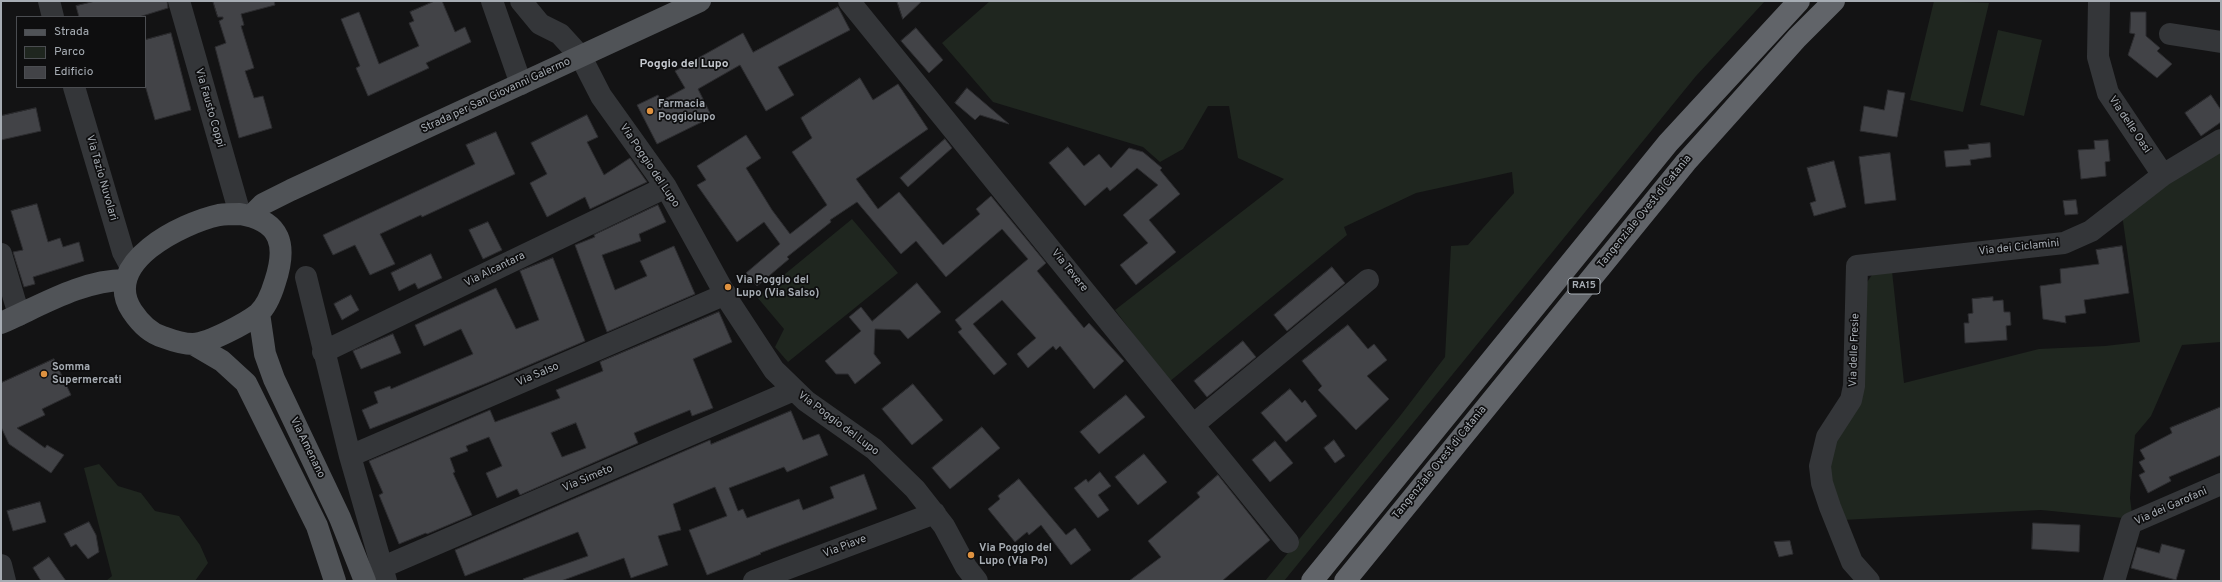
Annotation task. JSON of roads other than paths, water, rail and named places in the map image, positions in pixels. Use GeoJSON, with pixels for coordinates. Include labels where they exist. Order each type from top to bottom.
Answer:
{"type":"FeatureCollection","features":[{"type":"Feature","properties":{"kind":"highway","name":"RA15"},"geometry":{"type":"LineString","coordinates":[[1312,581],[1668,143],[1799,1]]}},
{"type":"Feature","properties":{"kind":"highway","name":"Tangenziale Ovest di Catania"},"geometry":{"type":"LineString","coordinates":[[1345,581],[1686,162],[1797,38],[1834,1]]}},
{"type":"Feature","properties":{"kind":"main road","name":"Strada per San Giovanni Galermo"},"geometry":{"type":"LineString","coordinates":[[245,215],[291,190],[700,1]]}},
{"type":"Feature","properties":{"kind":"main road"},"geometry":{"type":"LineString","coordinates":[[193,344],[216,337],[259,313],[271,294],[280,268],[282,251],[277,234],[279,212],[291,190]]}},
{"type":"Feature","properties":{"kind":"main road"},"geometry":{"type":"LineString","coordinates":[[277,234],[268,223],[245,215],[220,215],[197,222],[168,235],[142,255],[128,274],[124,294],[126,303],[141,325],[162,337],[193,344],[222,361],[246,383],[317,526],[336,581]]}},
{"type":"Feature","properties":{"kind":"main road"},"geometry":{"type":"LineString","coordinates":[[10,319],[83,286],[128,274]]}},
{"type":"Feature","properties":{"kind":"main road"},"geometry":{"type":"LineString","coordinates":[[57,299],[96,293],[113,295],[126,303]]}},
{"type":"Feature","properties":{"kind":"main road","name":"Via Amenano"},"geometry":{"type":"LineString","coordinates":[[259,313],[265,354],[274,379],[340,518],[365,581]]}},
{"type":"Feature","properties":{"kind":"street"},"geometry":{"type":"LineString","coordinates":[[49,1],[53,16]]}},
{"type":"Feature","properties":{"kind":"street","name":"Via Fausto Coppi"},"geometry":{"type":"LineString","coordinates":[[179,1],[245,215]]}},
{"type":"Feature","properties":{"kind":"street"},"geometry":{"type":"LineString","coordinates":[[492,1],[521,84]]}},
{"type":"Feature","properties":{"kind":"street"},"geometry":{"type":"LineString","coordinates":[[503,32],[520,1]]}},
{"type":"Feature","properties":{"kind":"street","name":"Via Poggio del Lupo"},"geometry":{"type":"LineString","coordinates":[[520,1],[540,24],[560,34],[580,57],[601,96],[666,187],[726,294],[774,370],[806,401],[874,449],[916,489],[935,513],[966,567],[977,581]]}},
{"type":"Feature","properties":{"kind":"street","name":"Via Tevere"},"geometry":{"type":"LineString","coordinates":[[849,1],[1288,542]]}},
{"type":"Feature","properties":{"kind":"street","name":"Via delle Oasi"},"geometry":{"type":"LineString","coordinates":[[2099,1],[2098,57],[2108,93],[2162,175]]}},
{"type":"Feature","properties":{"kind":"street"},"geometry":{"type":"LineString","coordinates":[[2170,34],[2221,42]]}},
{"type":"Feature","properties":{"kind":"street","name":"Via Tazio Nuvolari"},"geometry":{"type":"LineString","coordinates":[[74,88],[123,252],[128,274]]}},
{"type":"Feature","properties":{"kind":"street","name":"Via dei Ciclamini"},"geometry":{"type":"LineString","coordinates":[[1857,266],[2064,243],[2091,230],[2162,175],[2221,140]]}},
{"type":"Feature","properties":{"kind":"street","name":"Via Alcantara"},"geometry":{"type":"LineString","coordinates":[[323,352],[666,187]]}},
{"type":"Feature","properties":{"kind":"street"},"geometry":{"type":"LineString","coordinates":[[1,254],[10,319]]}},
{"type":"Feature","properties":{"kind":"street","name":"Via delle Fresie"},"geometry":{"type":"LineString","coordinates":[[1857,266],[1854,386],[1851,400],[1827,437],[1820,466],[1822,483],[1852,562],[1869,581]]}},
{"type":"Feature","properties":{"kind":"street"},"geometry":{"type":"LineString","coordinates":[[306,277],[323,352],[350,456],[384,574]]}},
{"type":"Feature","properties":{"kind":"street"},"geometry":{"type":"LineString","coordinates":[[1193,424],[1368,280]]}},
{"type":"Feature","properties":{"kind":"street","name":"Via Salso"},"geometry":{"type":"LineString","coordinates":[[350,456],[726,294]]}},
{"type":"Feature","properties":{"kind":"street","name":"Via Simeto"},"geometry":{"type":"LineString","coordinates":[[384,574],[794,390]]}},
{"type":"Feature","properties":{"kind":"street","name":"Via dei Garofani"},"geometry":{"type":"LineString","coordinates":[[2114,581],[2131,523],[2221,484]]}},
{"type":"Feature","properties":{"kind":"street","name":"Via Piave"},"geometry":{"type":"LineString","coordinates":[[754,581],[935,513]]}},
{"type":"Feature","properties":{"kind":"street"},"geometry":{"type":"LineString","coordinates":[[1,565],[5,581]]}},
{"type":"Feature","properties":{"kind":"place","name":"Farmacia Poggiolupo"},"geometry":{"type":"Point","coordinates":[650,111]}},
{"type":"Feature","properties":{"kind":"place","name":"Via Poggio del Lupo (Via Salso)"},"geometry":{"type":"Point","coordinates":[728,287]}},
{"type":"Feature","properties":{"kind":"place","name":"Somma Supermercati"},"geometry":{"type":"Point","coordinates":[44,374]}},
{"type":"Feature","properties":{"kind":"place","name":"Via Poggio del Lupo (Via Po)"},"geometry":{"type":"Point","coordinates":[971,555]}},
{"type":"Feature","properties":{"kind":"district","name":"Poggio del Lupo"},"geometry":{"type":"Point","coordinates":[684,65]}}]}
